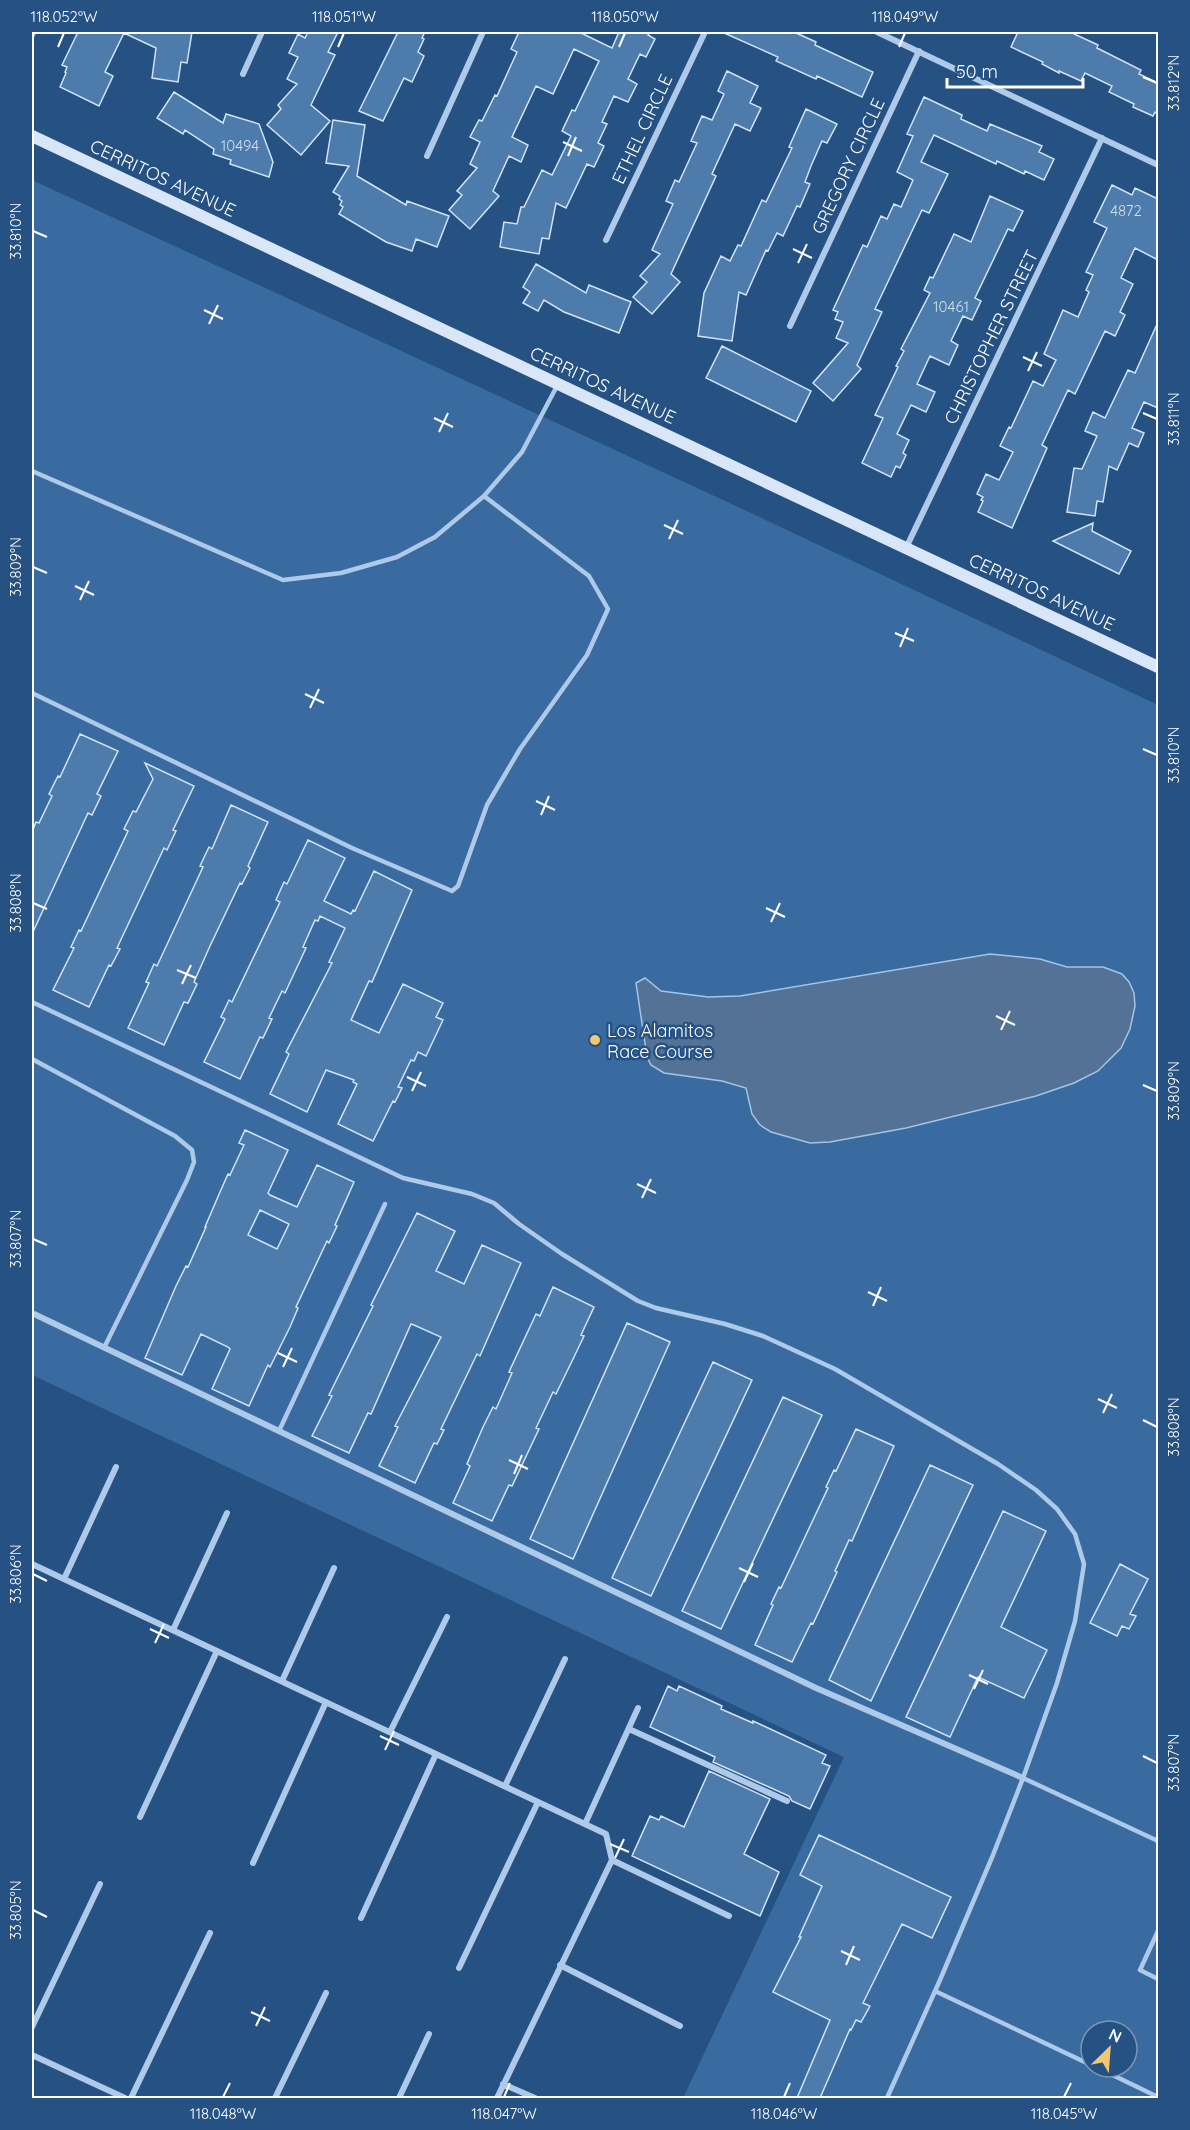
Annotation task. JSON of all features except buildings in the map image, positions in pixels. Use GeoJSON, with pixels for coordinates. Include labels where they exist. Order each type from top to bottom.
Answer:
{"type":"FeatureCollection","features":[{"type":"Feature","properties":{"kind":"main road","name":"CERRITOS AVENUE"},"geometry":{"type":"LineString","coordinates":[[32,136],[1158,667]]}},
{"type":"Feature","properties":{"kind":"street"},"geometry":{"type":"LineString","coordinates":[[243,74],[262,32]]}},
{"type":"Feature","properties":{"kind":"street"},"geometry":{"type":"LineString","coordinates":[[427,156],[483,32]]}},
{"type":"Feature","properties":{"kind":"street","name":"ETHEL CIRCLE"},"geometry":{"type":"LineString","coordinates":[[606,240],[705,32]]}},
{"type":"Feature","properties":{"kind":"street"},"geometry":{"type":"LineString","coordinates":[[877,32],[1158,165]]}},
{"type":"Feature","properties":{"kind":"street","name":"GREGORY CIRCLE"},"geometry":{"type":"LineString","coordinates":[[790,326],[919,51]]}},
{"type":"Feature","properties":{"kind":"street","name":"CHRISTOPHER STREET"},"geometry":{"type":"LineString","coordinates":[[906,548],[1102,138]]}},
{"type":"Feature","properties":{"kind":"street"},"geometry":{"type":"LineString","coordinates":[[32,1313],[816,1688],[1023,1778]]}},
{"type":"Feature","properties":{"kind":"street"},"geometry":{"type":"LineString","coordinates":[[64,1579],[116,1467]]}},
{"type":"Feature","properties":{"kind":"street"},"geometry":{"type":"LineString","coordinates":[[173,1630],[227,1513]]}},
{"type":"Feature","properties":{"kind":"street"},"geometry":{"type":"LineString","coordinates":[[32,1564],[606,1834],[612,1860],[497,2098]]}},
{"type":"Feature","properties":{"kind":"street"},"geometry":{"type":"LineString","coordinates":[[282,1681],[334,1568]]}},
{"type":"Feature","properties":{"kind":"street"},"geometry":{"type":"LineString","coordinates":[[390,1732],[447,1617]]}},
{"type":"Feature","properties":{"kind":"street"},"geometry":{"type":"LineString","coordinates":[[140,1817],[217,1651]]}},
{"type":"Feature","properties":{"kind":"street"},"geometry":{"type":"LineString","coordinates":[[505,1786],[566,1659]]}},
{"type":"Feature","properties":{"kind":"street"},"geometry":{"type":"LineString","coordinates":[[253,1863],[326,1702]]}},
{"type":"Feature","properties":{"kind":"street"},"geometry":{"type":"LineString","coordinates":[[585,1824],[638,1708]]}},
{"type":"Feature","properties":{"kind":"street"},"geometry":{"type":"LineString","coordinates":[[628,1729],[787,1801]]}},
{"type":"Feature","properties":{"kind":"street"},"geometry":{"type":"LineString","coordinates":[[361,1918],[436,1754]]}},
{"type":"Feature","properties":{"kind":"street"},"geometry":{"type":"LineString","coordinates":[[459,1968],[538,1802]]}},
{"type":"Feature","properties":{"kind":"street"},"geometry":{"type":"LineString","coordinates":[[612,1860],[729,1916]]}},
{"type":"Feature","properties":{"kind":"street"},"geometry":{"type":"LineString","coordinates":[[32,2026],[100,1884]]}},
{"type":"Feature","properties":{"kind":"street"},"geometry":{"type":"LineString","coordinates":[[131,2098],[210,1933]]}},
{"type":"Feature","properties":{"kind":"street"},"geometry":{"type":"LineString","coordinates":[[560,1965],[680,2026]]}},
{"type":"Feature","properties":{"kind":"street"},"geometry":{"type":"LineString","coordinates":[[275,2098],[326,1993]]}},
{"type":"Feature","properties":{"kind":"street"},"geometry":{"type":"LineString","coordinates":[[399,2098],[429,2034]]}},
{"type":"Feature","properties":{"kind":"street"},"geometry":{"type":"LineString","coordinates":[[32,2055],[125,2098]]}},
{"type":"Feature","properties":{"kind":"street"},"geometry":{"type":"LineString","coordinates":[[504,2084],[535,2098]]}},
{"type":"Feature","properties":{"kind":"street"},"geometry":{"type":"LineString","coordinates":[[101,2098],[106,2090]]}},
{"type":"Feature","properties":{"kind":"lane"},"geometry":{"type":"LineString","coordinates":[[32,471],[283,580],[341,573],[397,557],[435,537],[484,496],[522,452],[558,384]]}},
{"type":"Feature","properties":{"kind":"lane"},"geometry":{"type":"LineString","coordinates":[[32,693],[352,848],[452,891],[458,886],[488,805],[520,749],[587,655],[608,609],[589,576],[484,496]]}},
{"type":"Feature","properties":{"kind":"lane"},"geometry":{"type":"LineString","coordinates":[[32,1002],[403,1178],[472,1194],[494,1203],[562,1254],[638,1301],[656,1308],[725,1323],[764,1336],[835,1369],[998,1464],[1036,1490],[1058,1509],[1075,1534],[1084,1564],[1075,1621],[1057,1683],[1023,1778],[935,1990],[887,2098]]}},
{"type":"Feature","properties":{"kind":"lane"},"geometry":{"type":"LineString","coordinates":[[32,1059],[175,1136],[192,1150],[194,1162],[187,1180],[104,1348]]}},
{"type":"Feature","properties":{"kind":"lane"},"geometry":{"type":"LineString","coordinates":[[279,1431],[385,1204]]}},
{"type":"Feature","properties":{"kind":"lane"},"geometry":{"type":"LineString","coordinates":[[1023,1778],[1158,1841]]}},
{"type":"Feature","properties":{"kind":"lane"},"geometry":{"type":"LineString","coordinates":[[1158,1931],[1140,1970],[1158,1979]]}},
{"type":"Feature","properties":{"kind":"lane"},"geometry":{"type":"LineString","coordinates":[[935,1990],[1079,2059]]}},
{"type":"Feature","properties":{"kind":"lane"},"geometry":{"type":"LineString","coordinates":[[1121,2079],[1158,2097]]}},
{"type":"Feature","properties":{"kind":"shaded area","name":"Los Alamitos Race Course"},"geometry":{"type":"Polygon","coordinates":[[[32,180],[749,512],[1158,705],[1158,2098],[683,2098],[844,1757],[32,1375],[32,180]]]}},
{"type":"Feature","properties":{"kind":"shaded area"},"geometry":{"type":"Polygon","coordinates":[[[990,954],[1040,959],[1067,967],[1103,967],[1122,974],[1134,993],[1135,1006],[1130,1029],[1121,1048],[1098,1071],[1074,1083],[1036,1096],[906,1128],[830,1142],[810,1143],[771,1132],[760,1125],[752,1114],[746,1088],[722,1081],[664,1073],[651,1065],[647,1057],[636,983],[645,978],[661,991],[708,997],[740,996],[990,954]]]}},
{"type":"Feature","properties":{"kind":"place","name":"Los Alamitos Race Course"},"geometry":{"type":"Point","coordinates":[595,1040]}}]}
